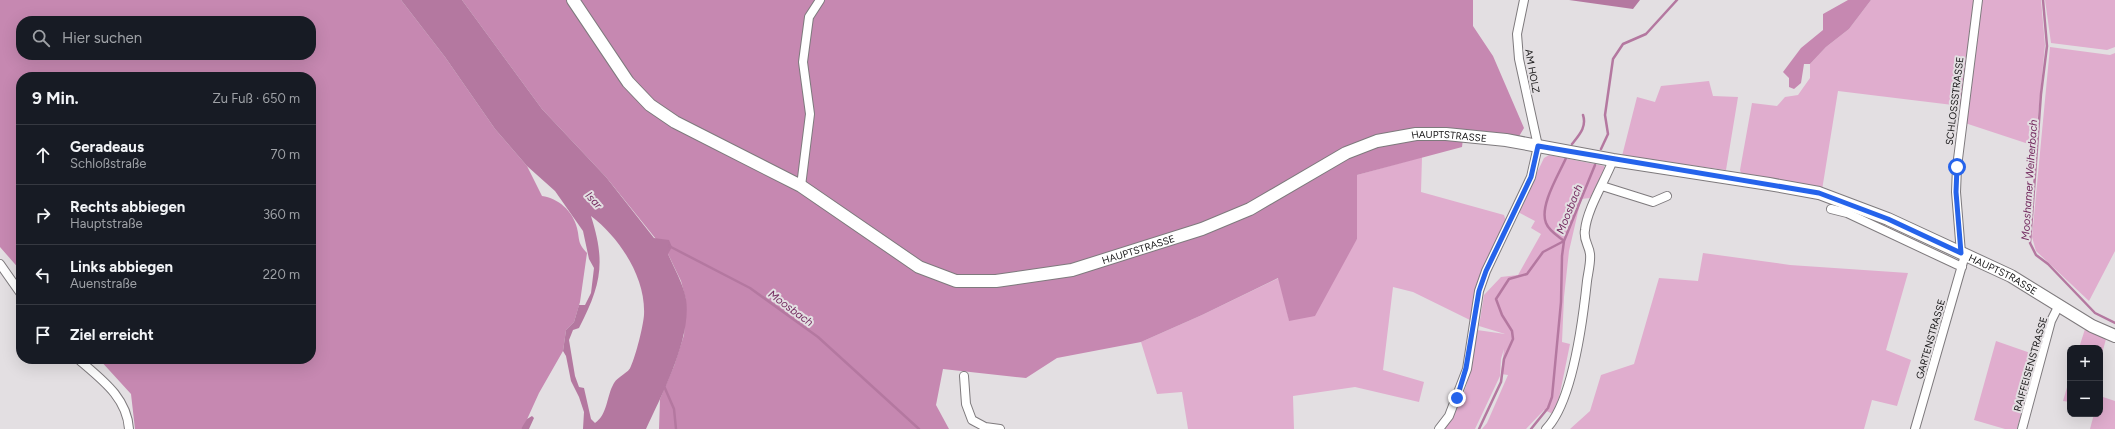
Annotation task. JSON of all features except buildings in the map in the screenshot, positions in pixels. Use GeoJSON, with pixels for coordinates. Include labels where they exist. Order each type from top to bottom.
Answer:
{"type":"FeatureCollection","features":[{"type":"Feature","properties":{"kind":"main road","name":"HAUPTSTRASSE"},"geometry":{"type":"LineString","coordinates":[[573,0],[628,82],[650,104],[675,122],[801,186],[919,268],[956,281],[996,281],[1072,270],[1202,230],[1250,209],[1346,153],[1377,141],[1416,134],[1446,134],[1499,139],[1613,160],[1819,193],[1888,219],[1962,258],[2011,276],[2092,326],[2115,336]]}},
{"type":"Feature","properties":{"kind":"street"},"geometry":{"type":"LineString","coordinates":[[801,186],[810,114],[803,62],[809,17],[820,0]]}},
{"type":"Feature","properties":{"kind":"street","name":"AM HOLZ"},"geometry":{"type":"LineString","coordinates":[[1524,0],[1517,34],[1519,59],[1538,146]]}},
{"type":"Feature","properties":{"kind":"street","name":"SCHLOSSSTRASSE"},"geometry":{"type":"LineString","coordinates":[[1962,258],[1956,192],[1957,167],[1978,0]]}},
{"type":"Feature","properties":{"kind":"street"},"geometry":{"type":"LineString","coordinates":[[1439,429],[1449,416],[1466,368],[1479,291],[1486,271],[1531,177],[1538,146]]}},
{"type":"Feature","properties":{"kind":"street"},"geometry":{"type":"LineString","coordinates":[[1546,429],[1554,421],[1567,387],[1582,323],[1590,253],[1585,242],[1585,231],[1589,212],[1613,160]]}},
{"type":"Feature","properties":{"kind":"street"},"geometry":{"type":"LineString","coordinates":[[1602,186],[1652,202],[1667,196]]}},
{"type":"Feature","properties":{"kind":"street"},"geometry":{"type":"LineString","coordinates":[[1830,209],[1846,213],[1962,258]]}},
{"type":"Feature","properties":{"kind":"street","name":"GARTENSTRASSE"},"geometry":{"type":"LineString","coordinates":[[1915,429],[1962,258]]}},
{"type":"Feature","properties":{"kind":"street"},"geometry":{"type":"LineString","coordinates":[[0,264],[16,287]]}},
{"type":"Feature","properties":{"kind":"street","name":"RAIFFEISENSTRASSE"},"geometry":{"type":"LineString","coordinates":[[2022,429],[2051,321],[2059,305]]}},
{"type":"Feature","properties":{"kind":"street"},"geometry":{"type":"LineString","coordinates":[[84,364],[113,389],[128,415],[130,429]]}},
{"type":"Feature","properties":{"kind":"street"},"geometry":{"type":"LineString","coordinates":[[964,376],[966,404],[972,420],[985,427],[1000,429]]}},
{"type":"Feature","properties":{"kind":"shaded area"},"geometry":{"type":"Polygon","coordinates":[[[0,0],[401,0],[445,57],[495,129],[527,166],[542,196],[554,199],[564,206],[572,216],[577,228],[579,241],[587,253],[580,302],[574,322],[566,330],[563,351],[539,393],[524,426],[521,429],[135,429],[131,394],[104,364],[316,364],[316,72],[16,72],[16,265],[0,247],[0,0]]]}},
{"type":"Feature","properties":{"kind":"shaded area"},"geometry":{"type":"Polygon","coordinates":[[[462,0],[1473,0],[1473,26],[1493,56],[1524,128],[1518,138],[1464,130],[1462,147],[1357,175],[1357,239],[1315,316],[1289,321],[1278,278],[1202,315],[1141,342],[1057,358],[1026,378],[943,369],[936,405],[949,429],[659,429],[660,399],[674,366],[684,335],[686,300],[681,281],[668,254],[606,177],[542,109],[462,0]]]}},
{"type":"Feature","properties":{"kind":"shaded area"},"geometry":{"type":"Polygon","coordinates":[[[1848,0],[1871,0],[1849,29],[1826,47],[1810,64],[1804,64],[1801,83],[1794,89],[1789,87],[1789,78],[1783,72],[1801,48],[1823,30],[1823,14],[1848,0]]]}},
{"type":"Feature","properties":{"kind":"shaded area"},"geometry":{"type":"Polygon","coordinates":[[[1871,0],[1975,0],[1961,106],[1838,91],[1822,190],[1742,176],[1740,170],[1752,103],[1777,106],[1785,97],[1798,95],[1810,78],[1810,64],[1826,47],[1849,29],[1871,0]]]}},
{"type":"Feature","properties":{"kind":"shaded area"},"geometry":{"type":"Polygon","coordinates":[[[1981,0],[2041,0],[2045,45],[2035,146],[1965,123],[1981,0]]]}},
{"type":"Feature","properties":{"kind":"shaded area"},"geometry":{"type":"Polygon","coordinates":[[[2045,0],[2115,0],[2115,47],[2107,50],[2051,43],[2045,0]]]}},
{"type":"Feature","properties":{"kind":"shaded area"},"geometry":{"type":"Polygon","coordinates":[[[2050,47],[2110,55],[2115,53],[2115,251],[2089,301],[2036,251],[2032,237],[2050,47]]]}},
{"type":"Feature","properties":{"kind":"shaded area"},"geometry":{"type":"Polygon","coordinates":[[[1709,81],[1713,96],[1738,97],[1726,170],[1622,156],[1637,97],[1655,102],[1661,86],[1709,81]]]}},
{"type":"Feature","properties":{"kind":"shaded area"},"geometry":{"type":"Polygon","coordinates":[[[1549,155],[1604,166],[1605,168],[1590,198],[1581,199],[1569,251],[1564,297],[1562,342],[1570,344],[1558,403],[1553,414],[1544,410],[1526,429],[1482,429],[1487,423],[1508,375],[1501,374],[1504,349],[1501,359],[1500,376],[1475,429],[1444,429],[1452,418],[1463,395],[1473,356],[1477,330],[1505,334],[1479,326],[1484,295],[1501,277],[1518,275],[1541,234],[1531,228],[1535,221],[1518,212],[1544,158],[1549,155]]]}},
{"type":"Feature","properties":{"kind":"shaded area"},"geometry":{"type":"Polygon","coordinates":[[[1422,157],[1421,192],[1504,215],[1506,221],[1472,321],[1413,292],[1393,287],[1383,370],[1424,382],[1419,402],[1355,387],[1293,396],[1294,429],[1188,429],[1182,392],[1157,394],[1141,342],[1279,278],[1289,320],[1357,239],[1357,175],[1422,157]]]}},
{"type":"Feature","properties":{"kind":"shaded area"},"geometry":{"type":"Polygon","coordinates":[[[1703,253],[1790,265],[1908,273],[1886,350],[1911,360],[1897,406],[1872,400],[1864,429],[1570,429],[1590,411],[1601,375],[1634,364],[1659,278],[1698,281],[1703,253]]]}},
{"type":"Feature","properties":{"kind":"shaded area"},"geometry":{"type":"Polygon","coordinates":[[[2085,329],[2106,339],[2103,350],[2103,345],[2080,345],[2085,329]]]}},
{"type":"Feature","properties":{"kind":"shaded area"},"geometry":{"type":"Polygon","coordinates":[[[1996,341],[2036,355],[2017,429],[2005,429],[1974,420],[1996,341]]]}},
{"type":"Feature","properties":{"kind":"shaded area"},"geometry":{"type":"Polygon","coordinates":[[[2067,387],[2067,402],[2063,401],[2067,387]]]}},
{"type":"Feature","properties":{"kind":"shaded area"},"geometry":{"type":"Polygon","coordinates":[[[2103,397],[2115,401],[2115,429],[2090,429],[2093,417],[2103,417],[2103,397]]]}},
{"type":"Feature","properties":{"kind":"water","name":"Isar"},"geometry":{"type":"Polygon","coordinates":[[[401,0],[462,0],[542,109],[606,177],[654,238],[669,240],[672,247],[668,254],[685,293],[687,314],[685,331],[674,366],[646,429],[583,429],[584,412],[571,381],[566,356],[563,351],[566,330],[574,322],[579,305],[585,305],[591,293],[594,268],[589,259],[583,231],[555,191],[527,166],[495,129],[445,57],[401,0]],[[591,216],[599,247],[599,274],[592,299],[586,313],[579,328],[573,330],[569,340],[575,376],[579,387],[584,388],[591,419],[595,423],[605,410],[611,388],[614,383],[628,371],[631,366],[639,341],[644,315],[641,287],[636,273],[621,247],[602,225],[591,216]]]}},
{"type":"Feature","properties":{"kind":"water"},"geometry":{"type":"Polygon","coordinates":[[[1569,0],[1640,0],[1633,9],[1569,0]]]}},
{"type":"Feature","properties":{"kind":"water"},"geometry":{"type":"Polygon","coordinates":[[[532,416],[534,418],[529,429],[521,429],[527,419],[532,416]]]}},
{"type":"Feature","properties":{"kind":"waterway","name":"Moosbach"},"geometry":{"type":"LineString","coordinates":[[1601,149],[1608,134],[1605,115],[1613,59],[1623,44],[1646,34],[1677,0]]}},
{"type":"Feature","properties":{"kind":"waterway","name":"Mooshamer Weiherbach"},"geometry":{"type":"LineString","coordinates":[[2043,0],[2047,46],[2041,94],[2030,243],[2036,255],[2048,264],[2095,313],[2115,323]]}},
{"type":"Feature","properties":{"kind":"waterway"},"geometry":{"type":"LineString","coordinates":[[1572,144],[1580,134],[1583,127],[1583,115]]}},
{"type":"Feature","properties":{"kind":"waterway"},"geometry":{"type":"LineString","coordinates":[[1531,429],[1548,408],[1552,397],[1561,302],[1562,256],[1564,241],[1554,233],[1546,223],[1545,208],[1547,199],[1566,158]]}},
{"type":"Feature","properties":{"kind":"waterway","name":"Moosbach"},"geometry":{"type":"LineString","coordinates":[[1479,429],[1501,382],[1504,359],[1513,339],[1512,331],[1502,315],[1496,299],[1509,279],[1527,274],[1543,252],[1564,241],[1595,165]]}},
{"type":"Feature","properties":{"kind":"waterway","name":"Moosbach"},"geometry":{"type":"LineString","coordinates":[[669,246],[750,288],[818,337],[919,429]]}},
{"type":"Feature","properties":{"kind":"waterway"},"geometry":{"type":"LineString","coordinates":[[664,386],[674,409],[676,429]]}},
{"type":"Feature","properties":{"kind":"route"},"geometry":{"type":"LineString","coordinates":[[1457,398],[1466,368],[1479,291],[1486,271],[1531,177],[1538,146],[1613,160],[1819,193],[1839,199],[1888,219],[1961,253],[1961,238],[1956,192],[1957,167]]}}]}
